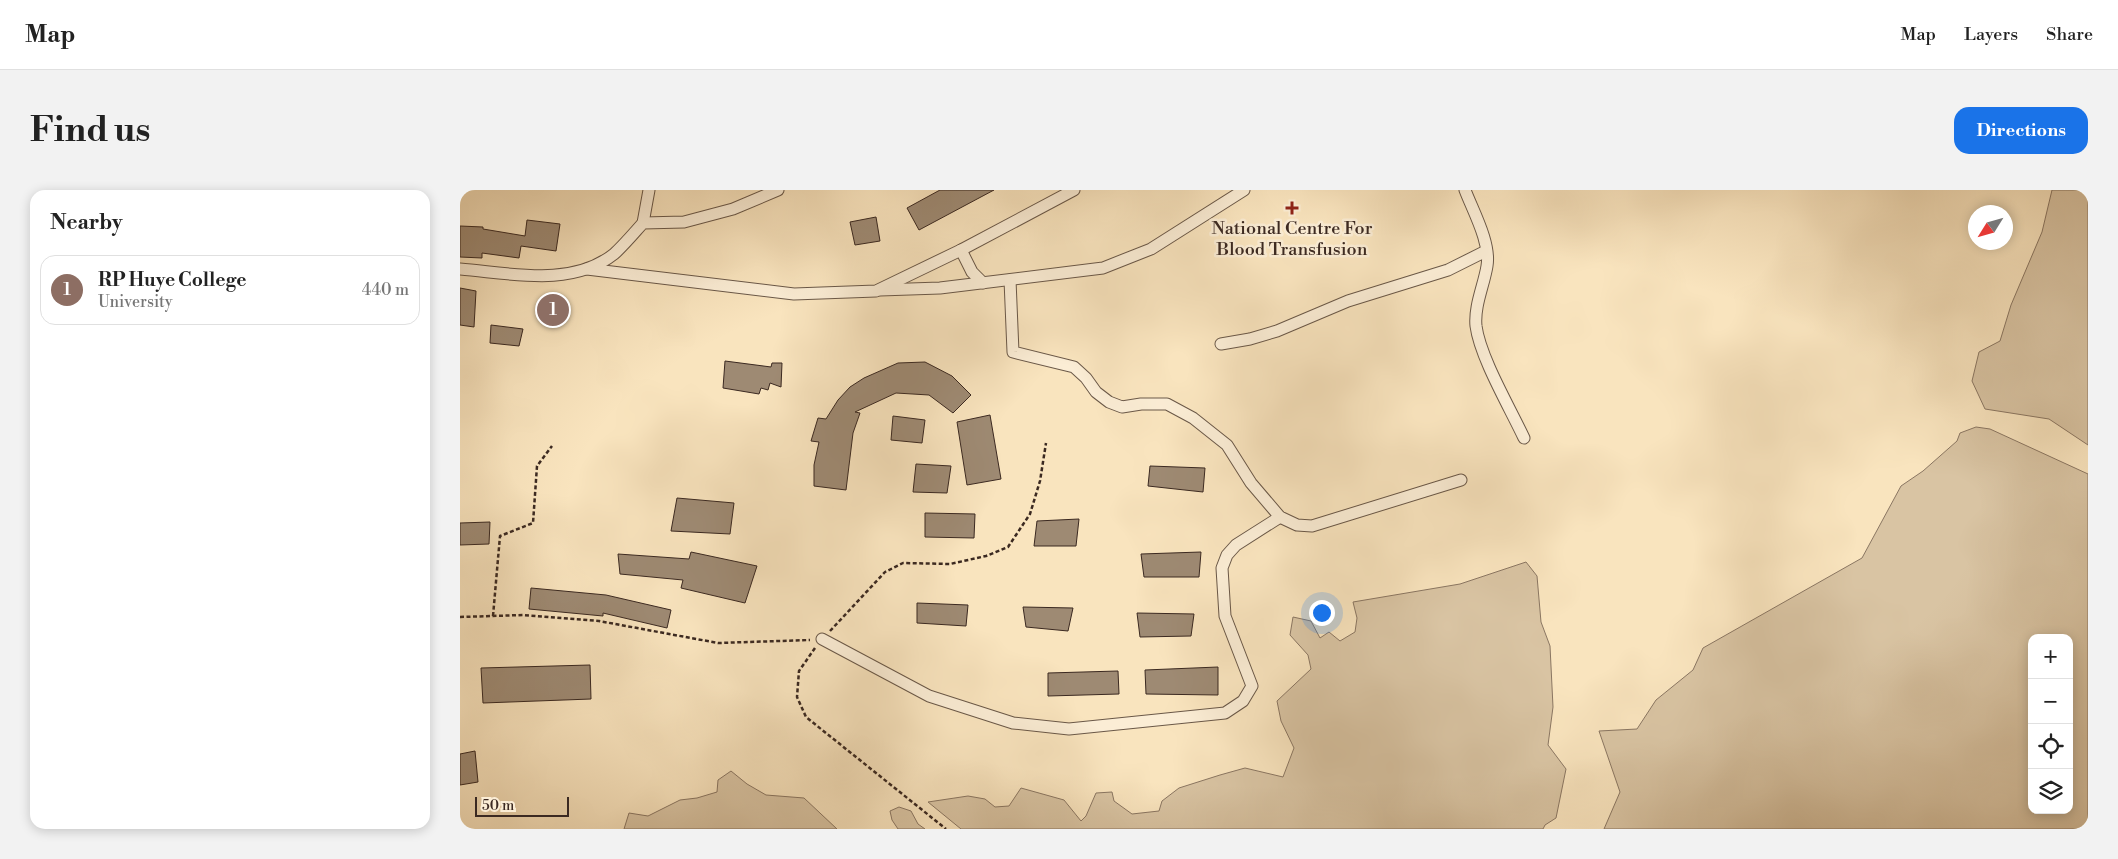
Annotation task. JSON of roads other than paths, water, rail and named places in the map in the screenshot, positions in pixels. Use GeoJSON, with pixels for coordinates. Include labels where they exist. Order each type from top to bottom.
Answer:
{"type":"FeatureCollection","features":[{"type":"Feature","properties":{"kind":"street"},"geometry":{"type":"LineString","coordinates":[[460,269],[556,277],[587,269],[613,254],[643,223],[649,190]]}},
{"type":"Feature","properties":{"kind":"street"},"geometry":{"type":"LineString","coordinates":[[643,223],[684,222],[733,208],[778,190]]}},
{"type":"Feature","properties":{"kind":"street"},"geometry":{"type":"LineString","coordinates":[[876,291],[960,250],[1074,190]]}},
{"type":"Feature","properties":{"kind":"street"},"geometry":{"type":"LineString","coordinates":[[587,269],[794,294],[940,288],[1010,280],[1103,268],[1132,257],[1151,249],[1244,190]]}},
{"type":"Feature","properties":{"kind":"street"},"geometry":{"type":"LineString","coordinates":[[1465,190],[1484,236],[1486,251],[1487,264],[1480,291],[1476,325],[1484,354],[1524,438]]}},
{"type":"Feature","properties":{"kind":"street"},"geometry":{"type":"LineString","coordinates":[[960,250],[972,272],[983,283]]}},
{"type":"Feature","properties":{"kind":"street"},"geometry":{"type":"LineString","coordinates":[[1221,344],[1276,332],[1348,301],[1448,270],[1486,251]]}},
{"type":"Feature","properties":{"kind":"street"},"geometry":{"type":"LineString","coordinates":[[1010,280],[1013,352],[1074,367],[1086,378],[1096,392],[1109,402],[1122,407],[1141,404],[1167,404],[1193,418],[1226,445],[1251,483],[1280,517],[1297,525],[1312,526],[1461,480]]}},
{"type":"Feature","properties":{"kind":"street"},"geometry":{"type":"LineString","coordinates":[[822,640],[929,696],[1013,723],[1069,729],[1224,712],[1243,701],[1252,686],[1225,616],[1222,568],[1227,556],[1236,545],[1280,517]]}},
{"type":"Feature","properties":{"kind":"place","name":"National Centre For Blood Transfusion"},"geometry":{"type":"Point","coordinates":[1292,208]}},
{"type":"Feature","properties":{"kind":"place","name":"RP Huye College"},"geometry":{"type":"Point","coordinates":[553,310]}}]}
